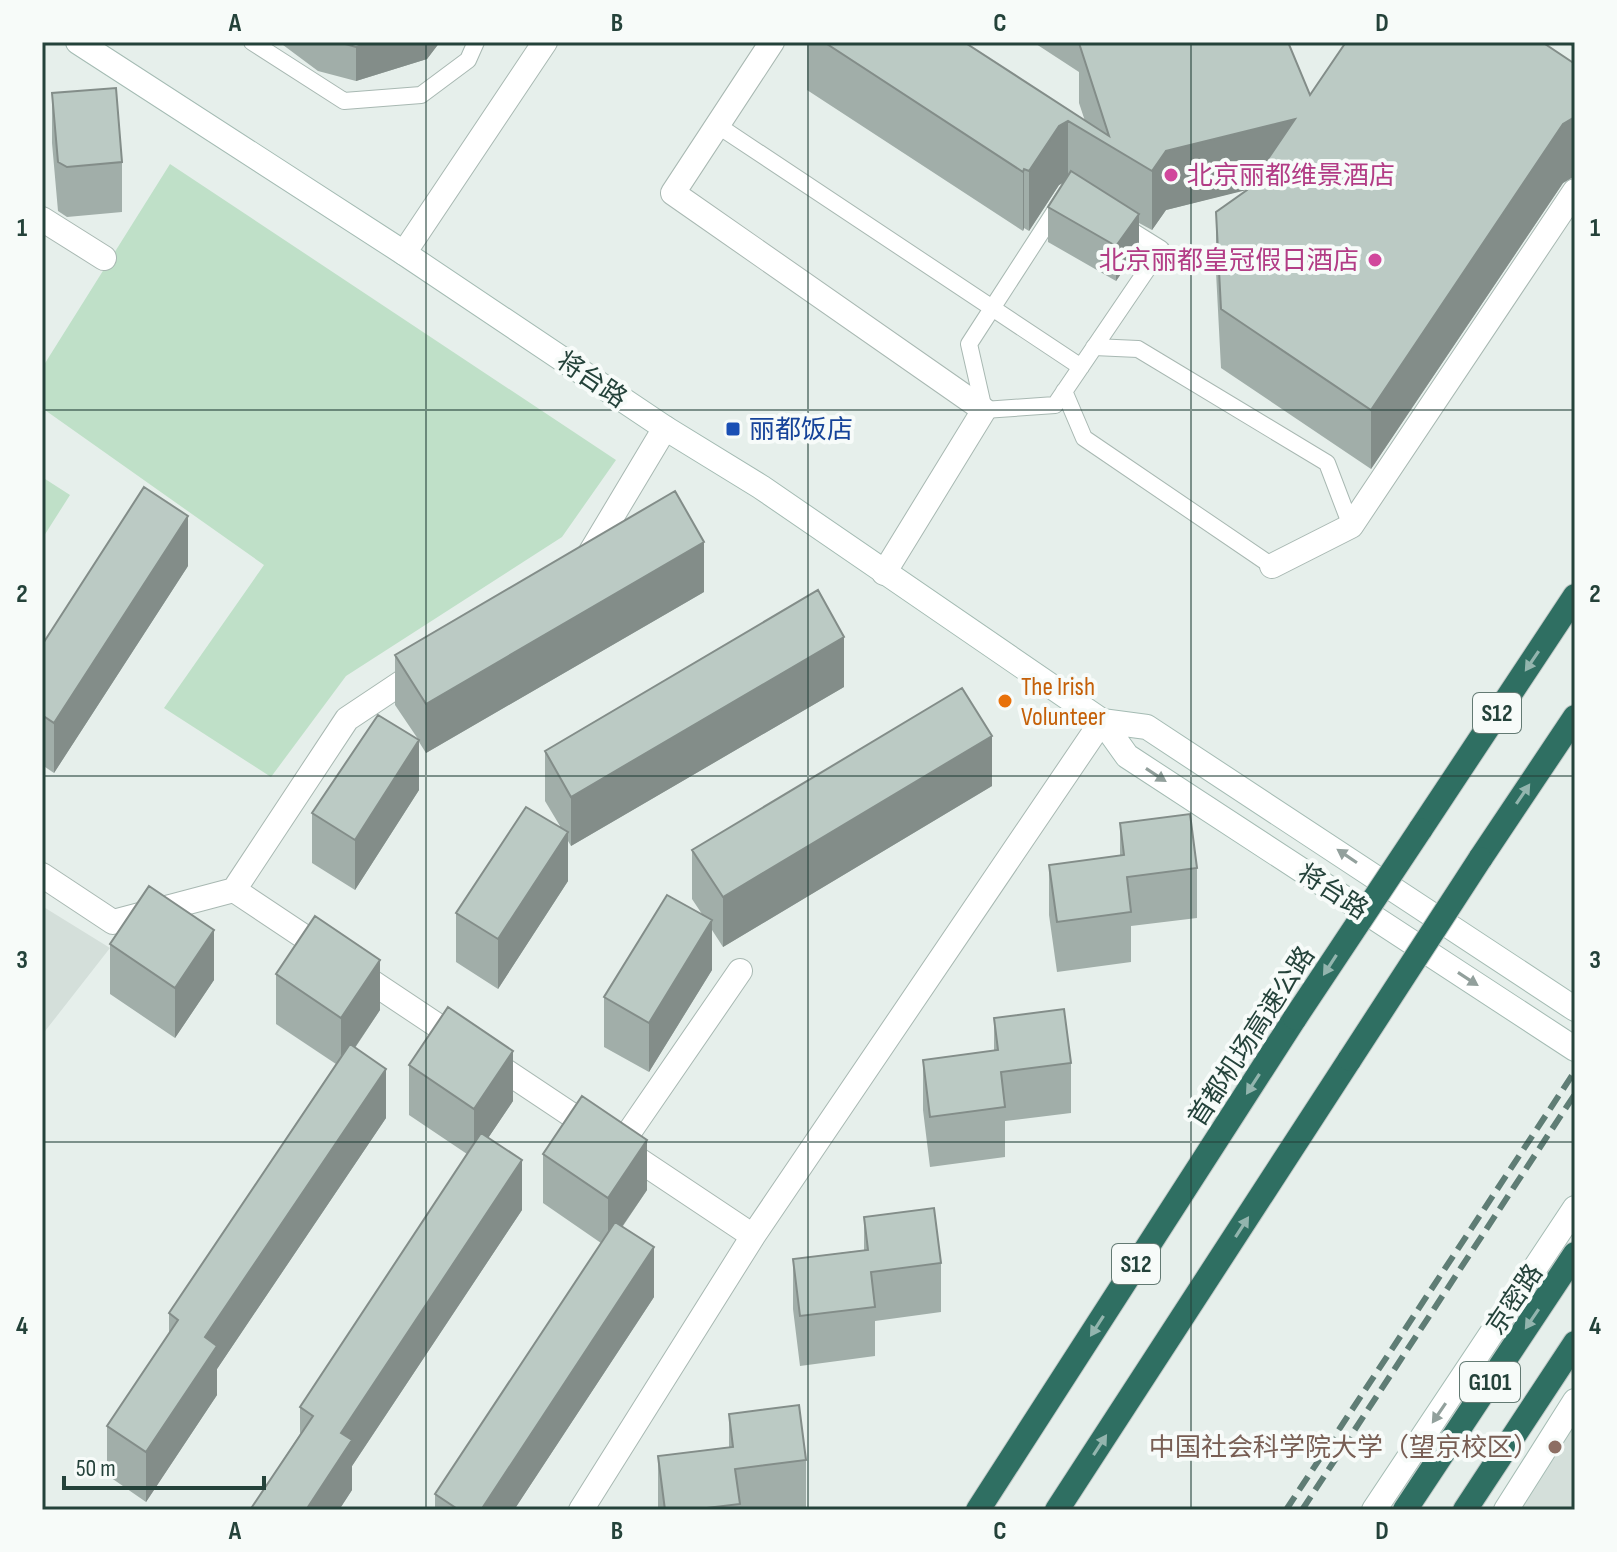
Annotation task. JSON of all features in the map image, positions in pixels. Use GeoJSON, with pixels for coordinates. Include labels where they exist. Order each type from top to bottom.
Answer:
{"type":"FeatureCollection","features":[{"type":"Feature","properties":{"kind":"highway","name":"首都机场高速公路"},"geometry":{"type":"LineString","coordinates":[[978,1510],[1295,1018],[1575,596]]}},
{"type":"Feature","properties":{"kind":"highway","name":"S12"},"geometry":{"type":"LineString","coordinates":[[1057,1510],[1575,717]]}},
{"type":"Feature","properties":{"kind":"highway","name":"G101"},"geometry":{"type":"LineString","coordinates":[[1405,1510],[1575,1254]]}},
{"type":"Feature","properties":{"kind":"highway","name":"G101"},"geometry":{"type":"LineString","coordinates":[[1465,1510],[1575,1343]]}},
{"type":"Feature","properties":{"kind":"street","name":"将台路"},"geometry":{"type":"LineString","coordinates":[[78,42],[404,253],[665,428],[761,487],[884,573],[1000,648],[1102,721],[1127,756],[1575,1049]]}},
{"type":"Feature","properties":{"kind":"street"},"geometry":{"type":"LineString","coordinates":[[404,253],[545,42]]}},
{"type":"Feature","properties":{"kind":"street"},"geometry":{"type":"LineString","coordinates":[[772,42],[720,127],[673,193],[984,410],[884,573]]}},
{"type":"Feature","properties":{"kind":"street"},"geometry":{"type":"LineString","coordinates":[[1272,566],[1351,526],[1575,191]]}},
{"type":"Feature","properties":{"kind":"street"},"geometry":{"type":"LineString","coordinates":[[42,219],[104,258]]}},
{"type":"Feature","properties":{"kind":"street"},"geometry":{"type":"LineString","coordinates":[[564,574],[589,557],[665,428]]}},
{"type":"Feature","properties":{"kind":"street"},"geometry":{"type":"LineString","coordinates":[[42,875],[113,922],[234,890],[347,719],[436,659]]}},
{"type":"Feature","properties":{"kind":"street","name":"将台路"},"geometry":{"type":"LineString","coordinates":[[1102,721],[1147,727],[1575,1009]]}},
{"type":"Feature","properties":{"kind":"street"},"geometry":{"type":"LineString","coordinates":[[581,1510],[753,1236],[1102,721]]}},
{"type":"Feature","properties":{"kind":"street"},"geometry":{"type":"LineString","coordinates":[[234,890],[753,1236]]}},
{"type":"Feature","properties":{"kind":"street"},"geometry":{"type":"LineString","coordinates":[[619,1147],[740,971]]}},
{"type":"Feature","properties":{"kind":"street","name":"京密路"},"geometry":{"type":"LineString","coordinates":[[1374,1510],[1575,1208]]}},
{"type":"Feature","properties":{"kind":"street"},"geometry":{"type":"LineString","coordinates":[[1506,1510],[1575,1401]]}},
{"type":"Feature","properties":{"kind":"lane"},"geometry":{"type":"LineString","coordinates":[[252,42],[344,101],[421,95],[468,60],[476,42]]}},
{"type":"Feature","properties":{"kind":"lane"},"geometry":{"type":"LineString","coordinates":[[720,127],[1081,367]]}},
{"type":"Feature","properties":{"kind":"lane"},"geometry":{"type":"LineString","coordinates":[[1068,191],[1161,249],[1055,405],[984,410],[969,344],[993,307],[1068,191]]}},
{"type":"Feature","properties":{"kind":"lane"},"geometry":{"type":"LineString","coordinates":[[1094,347],[1138,349],[1327,463],[1351,526]]}},
{"type":"Feature","properties":{"kind":"lane"},"geometry":{"type":"LineString","coordinates":[[1064,391],[1084,438],[1272,566]]}},
{"type":"Feature","properties":{"kind":"shaded area"},"geometry":{"type":"Polygon","coordinates":[[[42,906],[110,948],[42,1035],[42,906]]]}},
{"type":"Feature","properties":{"kind":"shaded area","name":"中国社会科学院大学（望京校区）"},"geometry":{"type":"Polygon","coordinates":[[[1575,1384],[1575,1510],[1494,1510],[1575,1384]]]}},
{"type":"Feature","properties":{"kind":"green space"},"geometry":{"type":"Polygon","coordinates":[[[170,164],[616,460],[562,537],[346,676],[271,777],[164,708],[264,565],[42,408],[42,368],[170,164]]]}},
{"type":"Feature","properties":{"kind":"green space"},"geometry":{"type":"Polygon","coordinates":[[[42,477],[70,495],[42,539],[42,477]]]}},
{"type":"Feature","properties":{"kind":"building"},"geometry":{"type":"Polygon","coordinates":[[[338,42],[371,42],[356,47],[338,42]]]}},
{"type":"Feature","properties":{"kind":"building"},"geometry":{"type":"Polygon","coordinates":[[[824,42],[964,42],[1109,136],[1080,42],[1288,42],[1310,95],[1346,42],[1542,42],[1575,64],[1575,114],[1563,124],[1371,410],[1221,309],[1216,212],[1247,190],[1295,119],[1166,151],[1152,171],[1068,121],[1059,126],[1029,171],[1024,169],[1023,172],[824,42]]]}},
{"type":"Feature","properties":{"kind":"building"},"geometry":{"type":"Polygon","coordinates":[[[116,88],[122,162],[67,167],[58,162],[52,93],[116,88]]]}},
{"type":"Feature","properties":{"kind":"building"},"geometry":{"type":"Polygon","coordinates":[[[1071,171],[1139,214],[1116,246],[1048,207],[1071,171]]]}},
{"type":"Feature","properties":{"kind":"building"},"geometry":{"type":"Polygon","coordinates":[[[144,487],[188,516],[54,723],[42,715],[42,645],[144,487]]]}},
{"type":"Feature","properties":{"kind":"building"},"geometry":{"type":"Polygon","coordinates":[[[675,491],[704,542],[426,704],[395,655],[675,491]]]}},
{"type":"Feature","properties":{"kind":"building"},"geometry":{"type":"Polygon","coordinates":[[[818,590],[844,637],[571,797],[545,751],[818,590]]]}},
{"type":"Feature","properties":{"kind":"building"},"geometry":{"type":"Polygon","coordinates":[[[962,688],[992,736],[723,897],[692,850],[962,688]]]}},
{"type":"Feature","properties":{"kind":"building"},"geometry":{"type":"Polygon","coordinates":[[[378,715],[419,740],[355,840],[312,813],[378,715]]]}},
{"type":"Feature","properties":{"kind":"building"},"geometry":{"type":"Polygon","coordinates":[[[526,807],[568,832],[498,939],[456,913],[526,807]]]}},
{"type":"Feature","properties":{"kind":"building"},"geometry":{"type":"Polygon","coordinates":[[[1190,814],[1197,868],[1127,877],[1131,912],[1057,922],[1049,865],[1124,855],[1120,823],[1190,814]]]}},
{"type":"Feature","properties":{"kind":"building"},"geometry":{"type":"Polygon","coordinates":[[[149,886],[214,930],[175,988],[110,944],[149,886]]]}},
{"type":"Feature","properties":{"kind":"building"},"geometry":{"type":"Polygon","coordinates":[[[667,895],[712,920],[649,1023],[604,997],[667,895]]]}},
{"type":"Feature","properties":{"kind":"building"},"geometry":{"type":"Polygon","coordinates":[[[315,916],[380,960],[341,1018],[276,974],[315,916]]]}},
{"type":"Feature","properties":{"kind":"building"},"geometry":{"type":"Polygon","coordinates":[[[448,1007],[513,1051],[474,1109],[409,1065],[448,1007]]]}},
{"type":"Feature","properties":{"kind":"building"},"geometry":{"type":"Polygon","coordinates":[[[1064,1009],[1071,1063],[1001,1072],[1005,1107],[930,1117],[923,1060],[998,1050],[994,1018],[1064,1009]]]}},
{"type":"Feature","properties":{"kind":"building"},"geometry":{"type":"Polygon","coordinates":[[[350,1044],[386,1069],[205,1337],[217,1346],[146,1452],[107,1426],[178,1320],[169,1313],[350,1044]]]}},
{"type":"Feature","properties":{"kind":"building"},"geometry":{"type":"Polygon","coordinates":[[[582,1096],[647,1140],[608,1198],[543,1154],[582,1096]]]}},
{"type":"Feature","properties":{"kind":"building"},"geometry":{"type":"Polygon","coordinates":[[[481,1133],[522,1160],[341,1433],[352,1440],[306,1510],[250,1510],[313,1416],[300,1407],[481,1133]]]}},
{"type":"Feature","properties":{"kind":"building"},"geometry":{"type":"Polygon","coordinates":[[[934,1208],[941,1263],[871,1272],[875,1307],[800,1316],[793,1259],[868,1250],[864,1217],[934,1208]]]}},
{"type":"Feature","properties":{"kind":"building"},"geometry":{"type":"Polygon","coordinates":[[[615,1222],[654,1247],[481,1510],[459,1510],[435,1494],[615,1222]]]}},
{"type":"Feature","properties":{"kind":"building"},"geometry":{"type":"Polygon","coordinates":[[[799,1405],[806,1460],[735,1469],[740,1504],[665,1510],[658,1456],[733,1447],[729,1414],[799,1405]]]}},
{"type":"Feature","properties":{"kind":"railway"},"geometry":{"type":"LineString","coordinates":[[1286,1510],[1575,1071]]}},
{"type":"Feature","properties":{"kind":"railway"},"geometry":{"type":"LineString","coordinates":[[1302,1510],[1575,1094]]}},
{"type":"Feature","properties":{"kind":"place","name":"北京丽都维景酒店"},"geometry":{"type":"Point","coordinates":[1171,175]}},
{"type":"Feature","properties":{"kind":"place","name":"北京丽都皇冠假日酒店"},"geometry":{"type":"Point","coordinates":[1375,260]}},
{"type":"Feature","properties":{"kind":"place","name":"丽都饭店"},"geometry":{"type":"Point","coordinates":[733,429]}},
{"type":"Feature","properties":{"kind":"place","name":"The Irish Volunteer"},"geometry":{"type":"Point","coordinates":[1005,701]}},
{"type":"Feature","properties":{"kind":"place","name":"中国社会科学院大学（望京校区）"},"geometry":{"type":"Point","coordinates":[1555,1447]}}]}
